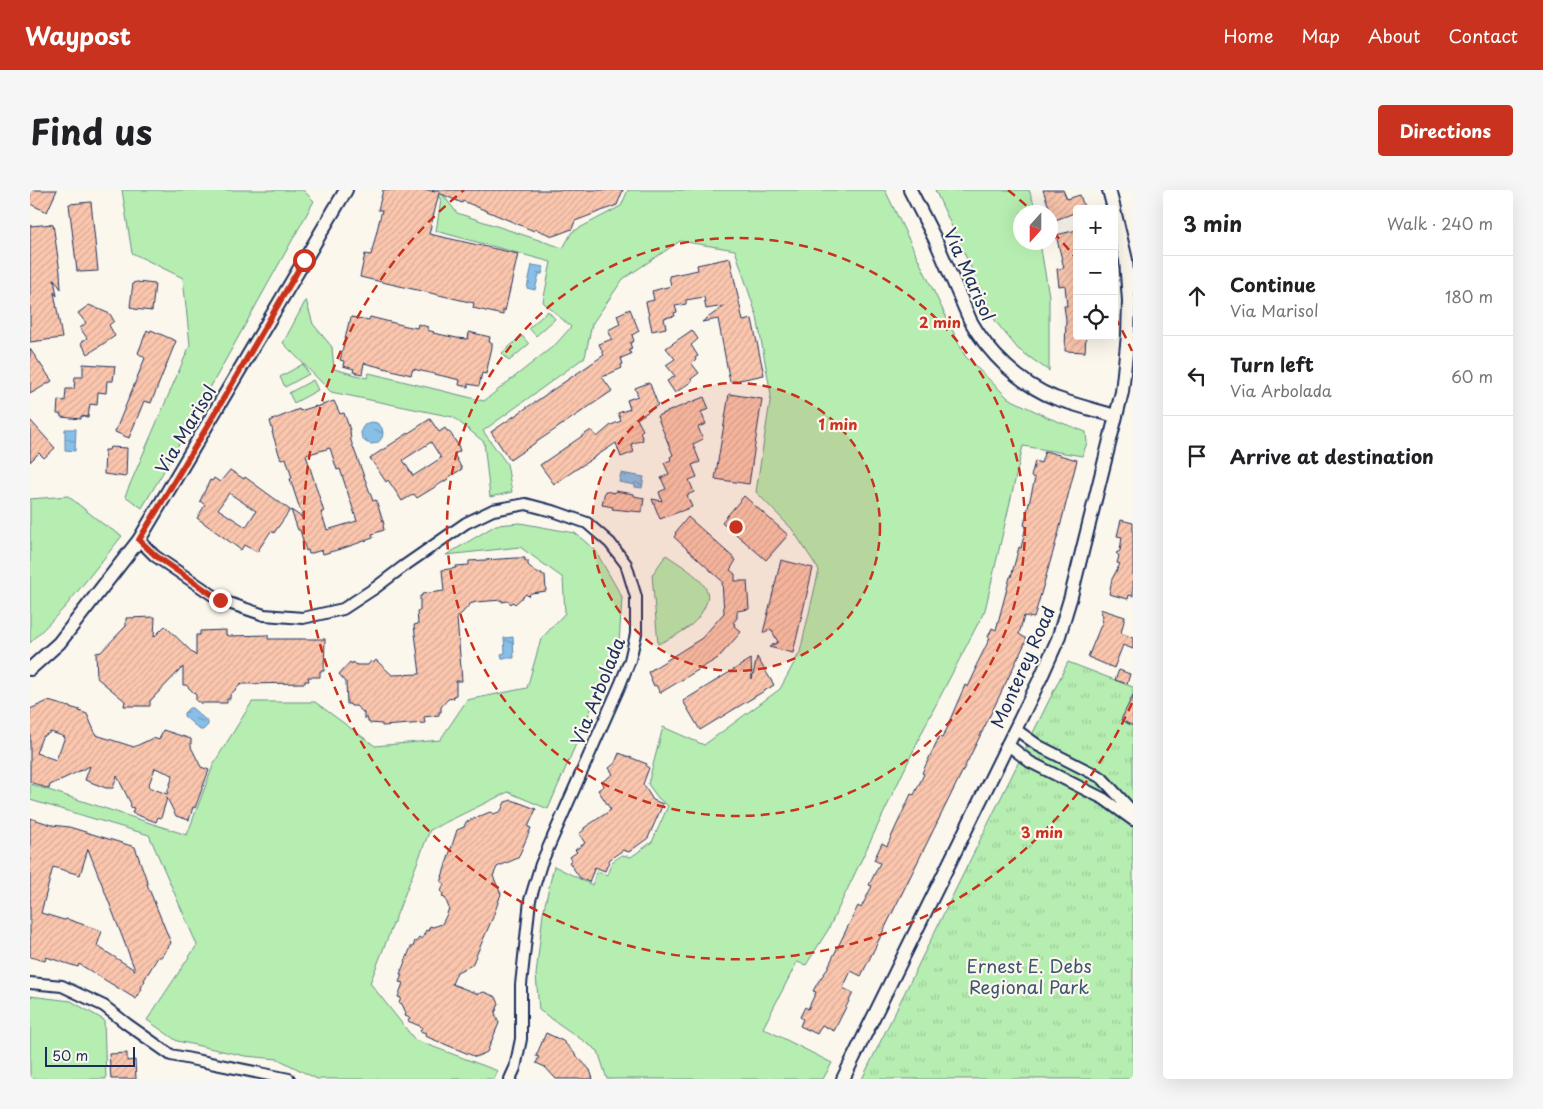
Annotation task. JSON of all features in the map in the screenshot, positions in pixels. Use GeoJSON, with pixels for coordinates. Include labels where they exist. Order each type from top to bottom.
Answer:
{"type":"FeatureCollection","features":[{"type":"Feature","properties":{"kind":"street","name":"Via Marisol"},"geometry":{"type":"LineString","coordinates":[[30,668],[59,643],[139,540],[346,190]]}},
{"type":"Feature","properties":{"kind":"street","name":"Via Marisol"},"geometry":{"type":"LineString","coordinates":[[910,190],[932,231],[970,320],[997,357],[1037,389],[1055,398],[1115,416]]}},
{"type":"Feature","properties":{"kind":"street","name":"Monterey Road"},"geometry":{"type":"LineString","coordinates":[[1109,190],[1113,205]]}},
{"type":"Feature","properties":{"kind":"street","name":"Monterey Road"},"geometry":{"type":"LineString","coordinates":[[843,1079],[1058,638],[1083,550],[1122,392],[1128,335],[1129,301],[1126,260],[1118,227]]}},
{"type":"Feature","properties":{"kind":"street","name":"Via Arbolada"},"geometry":{"type":"LineString","coordinates":[[139,540],[156,556],[220,600],[264,615],[303,618],[343,609],[466,523],[492,510],[526,504],[587,522],[610,543],[626,564],[636,597],[636,634],[630,660],[541,864],[530,900],[521,985],[521,1039],[515,1068],[510,1079]]}},
{"type":"Feature","properties":{"kind":"street"},"geometry":{"type":"LineString","coordinates":[[1015,729],[1039,746],[1102,778],[1133,812]]}},
{"type":"Feature","properties":{"kind":"street"},"geometry":{"type":"LineString","coordinates":[[1007,744],[1030,762],[1104,799],[1133,820]]}},
{"type":"Feature","properties":{"kind":"street"},"geometry":{"type":"LineString","coordinates":[[1094,794],[1102,778]]}},
{"type":"Feature","properties":{"kind":"street"},"geometry":{"type":"LineString","coordinates":[[30,983],[62,986],[104,1006],[171,1055],[289,1079]]}},
{"type":"Feature","properties":{"kind":"green space"},"geometry":{"type":"Polygon","coordinates":[[[122,190],[303,190],[314,201],[142,508],[125,496],[190,345],[183,278],[132,253],[122,190]]]}},
{"type":"Feature","properties":{"kind":"green space"},"geometry":{"type":"Polygon","coordinates":[[[434,190],[439,190],[457,213],[563,248],[572,232],[621,206],[628,190],[885,190],[965,356],[1008,398],[1049,418],[1086,432],[1087,443],[1082,456],[1023,446],[985,610],[928,720],[828,930],[806,965],[797,962],[763,1028],[832,1063],[823,1079],[607,1079],[598,1051],[539,1010],[536,975],[543,913],[554,866],[592,885],[597,871],[607,875],[612,862],[622,855],[631,857],[652,842],[668,806],[658,798],[648,784],[663,727],[704,745],[780,689],[800,652],[819,570],[792,529],[756,492],[771,395],[757,317],[735,250],[680,241],[623,279],[592,324],[585,357],[483,431],[507,464],[512,492],[490,497],[484,442],[453,417],[331,392],[283,343],[306,300],[313,324],[332,347],[334,369],[367,378],[369,373],[484,401],[556,344],[571,327],[543,302],[551,262],[436,231],[441,200],[434,190]]]}},
{"type":"Feature","properties":{"kind":"green space"},"geometry":{"type":"Polygon","coordinates":[[[935,190],[1029,190],[1034,205],[1013,205],[1013,250],[1041,250],[1049,296],[1049,371],[1018,349],[996,322],[935,190]]]}},
{"type":"Feature","properties":{"kind":"green space"},"geometry":{"type":"Polygon","coordinates":[[[548,311],[555,319],[536,336],[529,328],[548,311]]]}},
{"type":"Feature","properties":{"kind":"green space"},"geometry":{"type":"Polygon","coordinates":[[[522,336],[529,344],[509,361],[502,353],[522,336]]]}},
{"type":"Feature","properties":{"kind":"green space"},"geometry":{"type":"Polygon","coordinates":[[[303,364],[309,374],[285,387],[280,377],[303,364]]]}},
{"type":"Feature","properties":{"kind":"green space"},"geometry":{"type":"Polygon","coordinates":[[[313,380],[318,390],[294,403],[289,393],[313,380]]]}},
{"type":"Feature","properties":{"kind":"green space"},"geometry":{"type":"Polygon","coordinates":[[[68,496],[103,524],[122,536],[65,607],[30,643],[30,499],[68,496]]]}},
{"type":"Feature","properties":{"kind":"green space"},"geometry":{"type":"Polygon","coordinates":[[[520,523],[575,533],[595,550],[622,597],[619,644],[548,809],[508,792],[430,830],[370,983],[415,1040],[498,1071],[494,1079],[317,1079],[278,1059],[245,1056],[177,1041],[147,1020],[197,945],[149,835],[30,800],[30,784],[187,835],[214,763],[252,702],[315,702],[375,746],[440,740],[467,700],[527,688],[541,639],[565,613],[563,578],[520,547],[446,555],[496,525],[520,523]]]}},
{"type":"Feature","properties":{"kind":"green space"},"geometry":{"type":"Polygon","coordinates":[[[666,555],[702,582],[708,597],[697,620],[679,634],[658,644],[652,575],[666,555]]]}},
{"type":"Feature","properties":{"kind":"green space","name":"Ernest E. Debs Regional Park"},"geometry":{"type":"Polygon","coordinates":[[[1068,662],[1133,687],[1133,1079],[862,1079],[1068,662]]]}},
{"type":"Feature","properties":{"kind":"green space"},"geometry":{"type":"Polygon","coordinates":[[[30,996],[71,1001],[104,1020],[106,1079],[30,1079],[30,996]]]}},
{"type":"Feature","properties":{"kind":"water"},"geometry":{"type":"Polygon","coordinates":[[[532,265],[544,267],[542,274],[539,274],[535,290],[527,288],[532,265]]]}},
{"type":"Feature","properties":{"kind":"water"},"geometry":{"type":"Polygon","coordinates":[[[372,422],[380,425],[383,433],[380,441],[372,444],[364,441],[361,433],[364,425],[372,422]]]}},
{"type":"Feature","properties":{"kind":"water"},"geometry":{"type":"Polygon","coordinates":[[[65,429],[76,429],[75,451],[65,450],[65,429]]]}},
{"type":"Feature","properties":{"kind":"water"},"geometry":{"type":"Polygon","coordinates":[[[621,473],[644,477],[642,488],[619,482],[621,473]]]}},
{"type":"Feature","properties":{"kind":"water"},"geometry":{"type":"Polygon","coordinates":[[[513,637],[514,658],[502,658],[501,654],[505,653],[504,638],[513,637]]]}},
{"type":"Feature","properties":{"kind":"water"},"geometry":{"type":"Polygon","coordinates":[[[189,708],[192,708],[208,722],[208,725],[203,730],[200,730],[184,716],[184,713],[189,708]]]}},
{"type":"Feature","properties":{"kind":"building"},"geometry":{"type":"Polygon","coordinates":[[[30,190],[57,190],[47,212],[30,204],[30,190]]]}},
{"type":"Feature","properties":{"kind":"building"},"geometry":{"type":"Polygon","coordinates":[[[383,190],[428,190],[435,192],[432,190],[623,190],[617,205],[575,221],[572,229],[553,236],[535,229],[534,231],[439,193],[429,234],[518,254],[503,315],[473,308],[474,303],[360,277],[365,254],[371,255],[382,210],[378,210],[383,190]]]}},
{"type":"Feature","properties":{"kind":"building"},"geometry":{"type":"Polygon","coordinates":[[[1043,190],[1063,190],[1067,199],[1080,195],[1083,205],[1073,205],[1073,213],[1058,219],[1058,205],[1048,205],[1043,190]]]}},
{"type":"Feature","properties":{"kind":"building"},"geometry":{"type":"Polygon","coordinates":[[[91,202],[98,271],[80,272],[77,271],[69,204],[91,202]]]}},
{"type":"Feature","properties":{"kind":"building"},"geometry":{"type":"Polygon","coordinates":[[[53,224],[61,289],[54,279],[57,296],[54,292],[62,338],[30,342],[30,226],[53,224]]]}},
{"type":"Feature","properties":{"kind":"building"},"geometry":{"type":"Polygon","coordinates":[[[1073,231],[1073,340],[1086,340],[1085,352],[1065,351],[1066,319],[1064,306],[1067,306],[1065,285],[1059,286],[1057,269],[1064,268],[1058,243],[1058,235],[1073,231]]]}},
{"type":"Feature","properties":{"kind":"building"},"geometry":{"type":"Polygon","coordinates":[[[730,258],[743,321],[752,319],[764,375],[730,382],[718,319],[702,322],[724,306],[706,309],[704,297],[686,300],[686,304],[675,306],[677,312],[674,313],[675,316],[664,318],[666,328],[652,331],[646,302],[654,300],[652,291],[671,286],[669,276],[698,270],[697,265],[730,258]]]}},
{"type":"Feature","properties":{"kind":"building"},"geometry":{"type":"Polygon","coordinates":[[[133,283],[155,284],[152,311],[130,307],[133,283]]]}},
{"type":"Feature","properties":{"kind":"building"},"geometry":{"type":"Polygon","coordinates":[[[89,305],[110,314],[114,321],[109,325],[115,336],[88,354],[81,343],[87,338],[80,328],[86,323],[78,313],[89,305]]]}},
{"type":"Feature","properties":{"kind":"building"},"geometry":{"type":"Polygon","coordinates":[[[630,309],[639,331],[632,335],[634,341],[630,343],[632,349],[629,350],[631,354],[621,358],[622,368],[602,377],[612,391],[510,460],[491,432],[604,355],[599,344],[612,339],[608,330],[620,324],[617,315],[630,309]]]}},
{"type":"Feature","properties":{"kind":"building"},"geometry":{"type":"Polygon","coordinates":[[[351,317],[369,320],[370,317],[417,328],[418,324],[428,327],[427,330],[433,333],[457,338],[468,339],[469,332],[490,337],[489,342],[492,343],[492,347],[486,374],[482,373],[479,386],[468,384],[468,387],[459,385],[460,380],[413,369],[411,375],[364,363],[362,374],[353,372],[354,369],[343,366],[344,361],[340,360],[351,317]]]}},
{"type":"Feature","properties":{"kind":"building"},"geometry":{"type":"Polygon","coordinates":[[[147,330],[176,341],[151,403],[144,401],[129,438],[115,432],[145,358],[138,353],[147,330]]]}},
{"type":"Feature","properties":{"kind":"building"},"geometry":{"type":"Polygon","coordinates":[[[692,330],[698,339],[691,345],[698,356],[692,364],[699,373],[691,379],[692,381],[675,393],[667,381],[675,376],[666,365],[675,359],[666,348],[692,330]]]}},
{"type":"Feature","properties":{"kind":"building"},"geometry":{"type":"Polygon","coordinates":[[[30,349],[52,381],[30,394],[30,349]]]}},
{"type":"Feature","properties":{"kind":"building"},"geometry":{"type":"Polygon","coordinates":[[[83,364],[115,366],[113,381],[107,381],[106,393],[98,392],[97,405],[90,404],[88,417],[81,416],[81,419],[61,417],[61,414],[57,414],[58,400],[65,401],[66,389],[74,389],[75,377],[83,377],[83,364]]]}},
{"type":"Feature","properties":{"kind":"building"},"geometry":{"type":"Polygon","coordinates":[[[648,383],[658,405],[637,419],[643,430],[640,432],[643,440],[631,444],[634,452],[621,457],[616,443],[554,484],[540,465],[591,430],[597,437],[611,425],[621,421],[618,413],[630,409],[627,400],[638,396],[635,388],[648,383]]]}},
{"type":"Feature","properties":{"kind":"building"},"geometry":{"type":"Polygon","coordinates":[[[729,394],[762,399],[749,484],[715,479],[729,394]]]}},
{"type":"Feature","properties":{"kind":"building"},"geometry":{"type":"Polygon","coordinates":[[[704,397],[709,409],[701,412],[706,424],[698,427],[703,439],[693,444],[700,462],[692,465],[697,477],[689,480],[694,492],[687,495],[692,507],[660,519],[652,499],[662,501],[659,492],[666,489],[661,478],[669,474],[664,463],[671,460],[670,457],[673,455],[657,416],[704,397]]]}},
{"type":"Feature","properties":{"kind":"building"},"geometry":{"type":"Polygon","coordinates":[[[334,401],[340,414],[344,413],[350,430],[351,441],[373,501],[376,500],[384,524],[384,530],[372,534],[373,538],[344,548],[323,554],[322,550],[309,554],[308,550],[306,551],[300,530],[298,530],[291,510],[303,518],[290,479],[292,478],[286,458],[281,459],[280,457],[270,421],[299,409],[300,411],[334,401]],[[330,448],[306,455],[324,512],[321,512],[327,530],[357,521],[340,469],[337,470],[330,448]]]}},
{"type":"Feature","properties":{"kind":"building"},"geometry":{"type":"Polygon","coordinates":[[[430,419],[439,432],[445,428],[449,431],[458,445],[460,451],[454,454],[462,469],[417,498],[414,494],[402,501],[370,458],[430,419]],[[431,442],[403,460],[413,476],[441,458],[431,442]]]}},
{"type":"Feature","properties":{"kind":"building"},"geometry":{"type":"Polygon","coordinates":[[[30,420],[55,448],[44,458],[39,453],[30,462],[30,420]]]}},
{"type":"Feature","properties":{"kind":"building"},"geometry":{"type":"Polygon","coordinates":[[[110,447],[127,448],[126,477],[104,474],[105,450],[109,450],[110,447]]]}},
{"type":"Feature","properties":{"kind":"building"},"geometry":{"type":"Polygon","coordinates":[[[1045,451],[1077,460],[1034,618],[1024,616],[1019,634],[1027,639],[861,976],[851,971],[843,988],[853,993],[834,1031],[822,1025],[817,1034],[800,1026],[803,1019],[800,1017],[805,1007],[808,1009],[816,992],[813,991],[826,971],[858,906],[861,908],[872,886],[869,885],[880,863],[874,860],[882,843],[887,846],[911,794],[914,795],[939,737],[942,738],[950,723],[965,685],[968,687],[990,638],[988,637],[992,628],[996,630],[1019,547],[1021,548],[1026,526],[1024,525],[1035,478],[1031,477],[1035,461],[1041,463],[1045,451]]]}},
{"type":"Feature","properties":{"kind":"building"},"geometry":{"type":"Polygon","coordinates":[[[230,470],[244,479],[245,477],[290,510],[274,533],[271,531],[257,552],[244,545],[241,550],[197,518],[205,505],[200,501],[210,480],[212,481],[214,478],[220,482],[230,470]],[[229,493],[218,509],[246,527],[256,511],[229,493]]]}},
{"type":"Feature","properties":{"kind":"building"},"geometry":{"type":"Polygon","coordinates":[[[605,491],[634,494],[634,496],[644,498],[642,512],[612,509],[613,507],[602,505],[605,491]]]}},
{"type":"Feature","properties":{"kind":"building"},"geometry":{"type":"Polygon","coordinates":[[[744,496],[788,535],[766,560],[722,522],[744,496]]]}},
{"type":"Feature","properties":{"kind":"building"},"geometry":{"type":"Polygon","coordinates":[[[688,517],[736,560],[730,570],[735,574],[735,581],[747,581],[749,609],[737,611],[737,618],[733,623],[741,632],[718,658],[660,693],[656,685],[654,686],[648,672],[702,638],[724,613],[722,581],[674,537],[688,517]]]}},
{"type":"Feature","properties":{"kind":"building"},"geometry":{"type":"Polygon","coordinates":[[[1121,520],[1133,523],[1133,596],[1129,595],[1128,599],[1109,594],[1112,579],[1120,564],[1117,563],[1119,556],[1116,553],[1120,551],[1122,537],[1117,536],[1121,520]]]}},
{"type":"Feature","properties":{"kind":"building"},"geometry":{"type":"Polygon","coordinates":[[[525,558],[525,561],[528,561],[528,565],[537,573],[545,575],[546,591],[531,593],[528,596],[526,594],[515,604],[513,602],[511,604],[508,601],[502,602],[502,600],[476,602],[470,604],[457,618],[462,681],[456,681],[456,695],[453,696],[454,698],[448,699],[441,707],[439,715],[424,717],[425,723],[382,726],[382,724],[369,723],[367,718],[364,718],[364,713],[356,706],[347,704],[346,682],[339,674],[350,662],[357,665],[368,665],[371,661],[373,663],[376,660],[392,675],[420,674],[414,625],[418,624],[417,611],[420,611],[420,596],[422,594],[444,591],[442,570],[469,565],[469,561],[525,558]]]}},
{"type":"Feature","properties":{"kind":"building"},"geometry":{"type":"Polygon","coordinates":[[[781,560],[813,568],[793,653],[769,647],[778,642],[771,629],[763,633],[781,560]]]}},
{"type":"Feature","properties":{"kind":"building"},"geometry":{"type":"Polygon","coordinates":[[[1100,609],[1125,617],[1121,633],[1133,638],[1133,649],[1123,645],[1114,668],[1088,657],[1103,620],[1101,620],[1103,616],[1100,609]]]}},
{"type":"Feature","properties":{"kind":"building"},"geometry":{"type":"Polygon","coordinates":[[[155,617],[154,637],[165,626],[196,656],[196,635],[200,635],[200,631],[226,630],[226,635],[229,636],[268,635],[268,639],[325,639],[324,671],[320,671],[320,677],[308,677],[309,681],[305,681],[305,683],[243,684],[230,695],[227,703],[200,703],[196,701],[196,695],[186,685],[183,685],[183,667],[150,701],[150,706],[124,706],[125,701],[97,678],[96,653],[101,652],[126,626],[126,618],[155,617]]]}},
{"type":"Feature","properties":{"kind":"building"},"geometry":{"type":"Polygon","coordinates":[[[757,657],[774,685],[700,730],[683,701],[751,659],[752,679],[757,657]]]}},
{"type":"Feature","properties":{"kind":"building"},"geometry":{"type":"Polygon","coordinates":[[[1119,670],[1130,674],[1127,684],[1115,680],[1119,670]]]}},
{"type":"Feature","properties":{"kind":"building"},"geometry":{"type":"Polygon","coordinates":[[[1133,695],[1133,726],[1121,720],[1133,695]]]}},
{"type":"Feature","properties":{"kind":"building"},"geometry":{"type":"Polygon","coordinates":[[[48,701],[80,710],[87,714],[96,735],[134,747],[153,738],[159,740],[163,730],[191,739],[191,747],[201,767],[209,770],[189,820],[176,816],[167,798],[161,818],[158,817],[156,822],[132,813],[134,808],[130,807],[131,804],[117,776],[113,788],[106,788],[85,780],[90,766],[50,785],[49,789],[30,782],[30,709],[48,701]],[[51,732],[42,737],[36,753],[56,760],[65,737],[51,732]],[[155,768],[148,787],[167,794],[173,775],[155,768]]]}},
{"type":"Feature","properties":{"kind":"building"},"geometry":{"type":"Polygon","coordinates":[[[619,753],[647,764],[646,766],[649,768],[643,784],[653,800],[663,804],[648,838],[629,852],[623,850],[610,859],[605,871],[595,867],[589,882],[580,878],[569,862],[572,860],[570,857],[577,852],[575,850],[585,843],[579,834],[584,828],[611,810],[598,790],[604,786],[602,782],[613,774],[609,768],[615,763],[619,753]]]}},
{"type":"Feature","properties":{"kind":"building"},"geometry":{"type":"Polygon","coordinates":[[[512,800],[536,809],[528,827],[531,828],[518,858],[497,867],[493,876],[501,894],[493,917],[472,965],[457,972],[452,984],[478,994],[484,992],[496,997],[499,1004],[495,1013],[499,1023],[487,1052],[476,1057],[425,1036],[426,1033],[420,1031],[422,1027],[408,1021],[410,1018],[405,1016],[406,1013],[402,1004],[399,1003],[401,998],[398,997],[403,983],[399,982],[402,975],[400,974],[415,941],[417,942],[419,937],[422,939],[430,926],[442,924],[447,914],[449,908],[445,898],[442,897],[443,893],[441,892],[444,883],[441,882],[457,830],[464,827],[466,822],[490,812],[494,814],[501,811],[505,802],[512,800]]]}},
{"type":"Feature","properties":{"kind":"building"},"geometry":{"type":"Polygon","coordinates":[[[30,818],[52,825],[69,827],[135,847],[147,884],[171,943],[161,957],[158,957],[144,980],[142,989],[136,999],[79,964],[78,967],[46,957],[45,961],[30,957],[30,818]],[[88,849],[80,875],[53,867],[41,913],[64,920],[67,919],[102,931],[97,946],[135,970],[88,849]]]}},
{"type":"Feature","properties":{"kind":"building"},"geometry":{"type":"Polygon","coordinates":[[[546,1033],[563,1041],[590,1070],[593,1079],[556,1079],[545,1067],[536,1063],[539,1057],[536,1056],[546,1033]]]}},
{"type":"Feature","properties":{"kind":"building"},"geometry":{"type":"Polygon","coordinates":[[[127,1053],[127,1061],[135,1060],[136,1079],[111,1079],[109,1054],[127,1053]]]}},
{"type":"Feature","properties":{"kind":"route"},"geometry":{"type":"LineString","coordinates":[[220,600],[156,556],[139,540],[304,260]]}}]}
